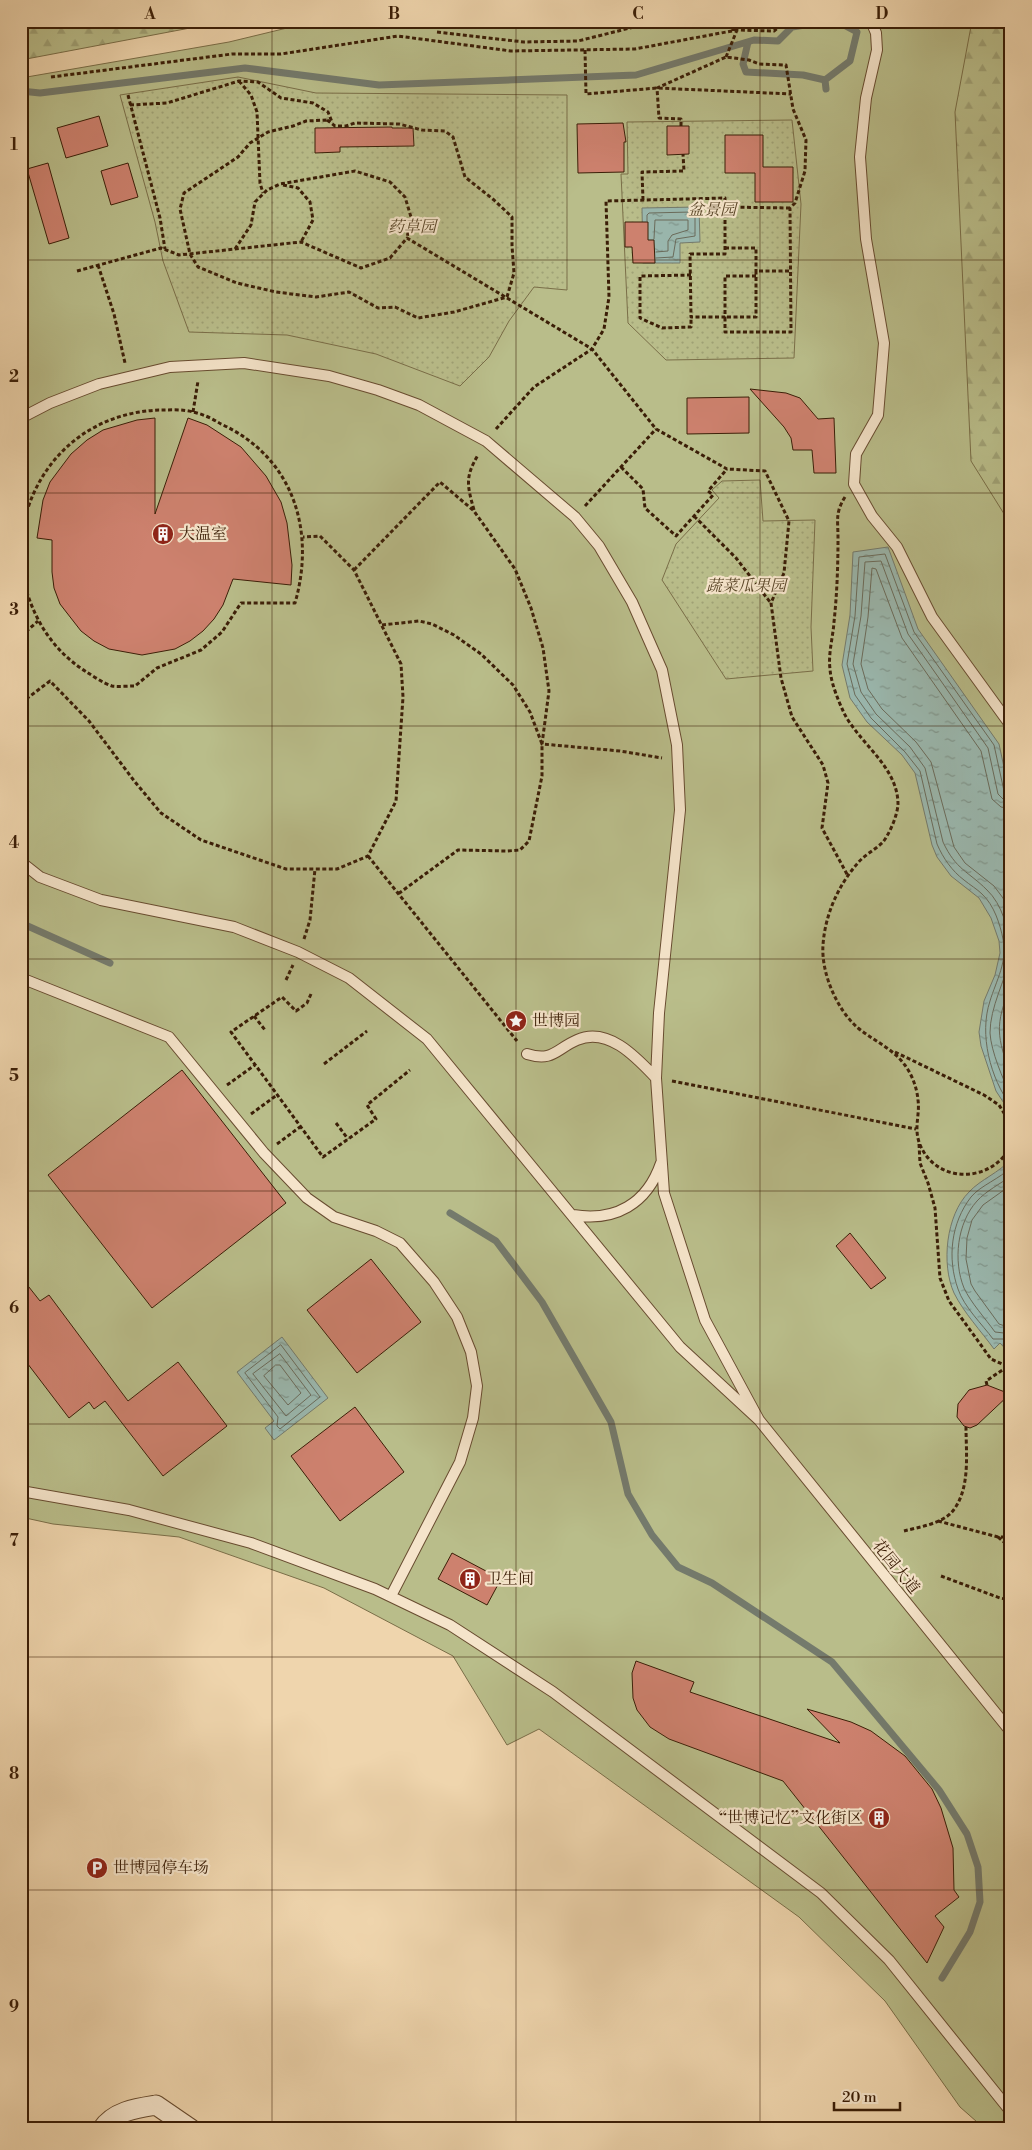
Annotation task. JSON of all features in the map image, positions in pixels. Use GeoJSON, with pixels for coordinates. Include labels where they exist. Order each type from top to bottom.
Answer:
{"type":"FeatureCollection","features":[{"type":"Feature","properties":{"kind":"street"},"geometry":{"type":"LineString","coordinates":[[102,2129],[106,2123],[130,2109],[156,2105],[191,2129]]}},
{"type":"Feature","properties":{"kind":"lane"},"geometry":{"type":"LineString","coordinates":[[871,21],[876,33],[876,50],[866,98],[860,157],[866,239],[884,343],[878,415],[856,454],[854,484],[872,516],[897,547],[932,617],[1011,726]]}},
{"type":"Feature","properties":{"kind":"lane"},"geometry":{"type":"LineString","coordinates":[[21,418],[50,403],[99,384],[170,368],[244,364],[329,376],[378,390],[418,406],[486,441],[575,517],[599,546],[632,602],[662,670],[677,745],[680,810],[659,1013],[656,1078],[664,1193],[705,1320],[759,1420]]}},
{"type":"Feature","properties":{"kind":"lane"},"geometry":{"type":"LineString","coordinates":[[21,862],[40,877],[101,900],[234,927],[298,952],[349,978],[427,1039],[680,1347],[759,1420]]}},
{"type":"Feature","properties":{"kind":"lane"},"geometry":{"type":"LineString","coordinates":[[21,978],[169,1036],[264,1153],[308,1198],[334,1217],[376,1231],[400,1243],[438,1289],[457,1317],[471,1352],[477,1386],[473,1418],[460,1462],[391,1596]]}},
{"type":"Feature","properties":{"kind":"lane"},"geometry":{"type":"LineString","coordinates":[[527,1054],[540,1058],[555,1053],[578,1039],[592,1037],[609,1040],[632,1053],[656,1078]]}},
{"type":"Feature","properties":{"kind":"lane"},"geometry":{"type":"LineString","coordinates":[[573,1215],[599,1217],[623,1210],[634,1203],[652,1184],[662,1160]]}},
{"type":"Feature","properties":{"kind":"lane","name":"花园大道"},"geometry":{"type":"LineString","coordinates":[[759,1420],[1011,1732]]}},
{"type":"Feature","properties":{"kind":"lane"},"geometry":{"type":"LineString","coordinates":[[21,1491],[129,1510],[251,1543],[391,1596],[450,1625],[553,1692],[821,1893],[889,1960],[1011,2112]]}},
{"type":"Feature","properties":{"kind":"path"},"geometry":{"type":"LineString","coordinates":[[437,32],[524,42],[578,41],[658,21]]}},
{"type":"Feature","properties":{"kind":"path"},"geometry":{"type":"LineString","coordinates":[[726,57],[735,30],[732,21]]}},
{"type":"Feature","properties":{"kind":"path"},"geometry":{"type":"LineString","coordinates":[[51,76],[232,54],[281,54],[398,36],[511,51],[635,48],[735,30],[774,31],[786,21]]}},
{"type":"Feature","properties":{"kind":"path"},"geometry":{"type":"LineString","coordinates":[[585,50],[586,94],[657,88],[791,94]]}},
{"type":"Feature","properties":{"kind":"path"},"geometry":{"type":"LineString","coordinates":[[657,88],[726,57],[749,60],[759,64],[786,65],[793,109],[806,140],[804,171],[796,203],[790,208],[725,208]]}},
{"type":"Feature","properties":{"kind":"path"},"geometry":{"type":"LineString","coordinates":[[239,81],[252,95],[257,112],[260,183],[263,193]]}},
{"type":"Feature","properties":{"kind":"path"},"geometry":{"type":"LineString","coordinates":[[130,105],[166,103],[239,81],[258,82],[281,98],[312,103],[328,112],[332,123]]}},
{"type":"Feature","properties":{"kind":"path"},"geometry":{"type":"LineString","coordinates":[[657,88],[659,118],[681,119],[682,126]]}},
{"type":"Feature","properties":{"kind":"path"},"geometry":{"type":"LineString","coordinates":[[128,95],[160,218],[165,249]]}},
{"type":"Feature","properties":{"kind":"path"},"geometry":{"type":"LineString","coordinates":[[327,120],[335,126],[346,126],[355,123],[399,124],[422,130],[445,131],[453,137],[465,177],[512,217],[514,272],[507,297],[454,312],[418,318],[394,307],[378,308],[349,292],[316,297],[276,292],[237,283],[198,267],[190,254],[180,209],[184,194],[238,157],[250,143],[268,132],[306,121],[327,120]]}},
{"type":"Feature","properties":{"kind":"path"},"geometry":{"type":"LineString","coordinates":[[643,200],[642,172],[684,171],[683,154]]}},
{"type":"Feature","properties":{"kind":"path"},"geometry":{"type":"LineString","coordinates":[[77,271],[161,248],[179,255],[235,250],[301,242],[361,268],[390,258],[407,238],[411,217],[405,197],[390,182],[355,171],[280,184],[267,190],[255,202],[251,225],[235,250]]}},
{"type":"Feature","properties":{"kind":"path"},"geometry":{"type":"LineString","coordinates":[[280,184],[298,188],[310,202],[313,220],[301,242]]}},
{"type":"Feature","properties":{"kind":"path"},"geometry":{"type":"LineString","coordinates":[[474,510],[468,489],[469,470],[486,441],[534,387],[592,349],[604,329],[609,297],[606,200],[725,198],[725,254],[690,254],[691,327],[662,328],[640,318],[640,276],[690,275]]}},
{"type":"Feature","properties":{"kind":"path"},"geometry":{"type":"LineString","coordinates":[[756,276],[725,276],[725,332],[791,332],[790,208]]}},
{"type":"Feature","properties":{"kind":"path"},"geometry":{"type":"LineString","coordinates":[[407,238],[592,349],[656,429],[727,469],[765,472],[789,521],[784,573],[771,603]]}},
{"type":"Feature","properties":{"kind":"path"},"geometry":{"type":"LineString","coordinates":[[691,317],[756,317],[756,248],[725,248]]}},
{"type":"Feature","properties":{"kind":"path"},"geometry":{"type":"LineString","coordinates":[[98,265],[114,314],[129,376]]}},
{"type":"Feature","properties":{"kind":"path"},"geometry":{"type":"LineString","coordinates":[[756,271],[791,271]]}},
{"type":"Feature","properties":{"kind":"path"},"geometry":{"type":"LineString","coordinates":[[193,412],[200,366]]}},
{"type":"Feature","properties":{"kind":"path"},"geometry":{"type":"LineString","coordinates":[[21,538],[29,502],[39,482],[61,452],[84,433],[104,422],[139,412],[169,410],[193,412],[232,429],[251,441],[267,457],[280,474],[291,494],[299,515],[304,559],[301,582],[295,603],[242,603],[222,632],[201,650],[157,668],[135,686],[112,686],[74,664],[57,648],[38,621],[25,590],[21,570]]}},
{"type":"Feature","properties":{"kind":"path"},"geometry":{"type":"LineString","coordinates":[[575,517],[656,429]]}},
{"type":"Feature","properties":{"kind":"path"},"geometry":{"type":"LineString","coordinates":[[621,467],[643,489],[645,508],[676,536],[713,495],[708,491],[727,469]]}},
{"type":"Feature","properties":{"kind":"path"},"geometry":{"type":"LineString","coordinates":[[354,570],[440,482],[474,510],[515,569],[531,608],[543,648],[549,691],[542,744],[542,776],[529,842],[520,850],[458,850],[398,894]]}},
{"type":"Feature","properties":{"kind":"path"},"geometry":{"type":"LineString","coordinates":[[854,484],[838,508],[838,578],[830,669],[837,696],[845,716],[893,781],[898,804],[892,826],[883,841],[857,863],[838,891],[829,914],[823,946],[828,978],[839,1007],[858,1028],[892,1051],[992,1100],[999,1105],[1009,1121],[1011,1131]]}},
{"type":"Feature","properties":{"kind":"path"},"geometry":{"type":"LineString","coordinates":[[694,516],[736,558],[771,603],[781,678],[792,717],[823,766],[828,783],[822,828],[848,876]]}},
{"type":"Feature","properties":{"kind":"path"},"geometry":{"type":"LineString","coordinates":[[21,703],[50,681],[89,721],[161,813],[201,840],[286,869],[337,869],[368,856],[396,800],[402,706],[402,664],[354,570],[320,536],[303,537]]}},
{"type":"Feature","properties":{"kind":"path"},"geometry":{"type":"LineString","coordinates":[[21,636],[38,621]]}},
{"type":"Feature","properties":{"kind":"path"},"geometry":{"type":"LineString","coordinates":[[382,625],[419,621],[432,624],[454,635],[481,654],[513,685],[530,712],[542,744]]}},
{"type":"Feature","properties":{"kind":"path"},"geometry":{"type":"LineString","coordinates":[[542,744],[620,751],[678,760]]}},
{"type":"Feature","properties":{"kind":"path"},"geometry":{"type":"LineString","coordinates":[[368,856],[527,1054]]}},
{"type":"Feature","properties":{"kind":"path"},"geometry":{"type":"LineString","coordinates":[[286,980],[310,920],[315,869]]}},
{"type":"Feature","properties":{"kind":"path"},"geometry":{"type":"LineString","coordinates":[[311,994],[307,1003],[296,1011],[282,997],[231,1032],[322,1157],[376,1119],[367,1105],[410,1070]]}},
{"type":"Feature","properties":{"kind":"path"},"geometry":{"type":"LineString","coordinates":[[254,1016],[265,1030]]}},
{"type":"Feature","properties":{"kind":"path"},"geometry":{"type":"LineString","coordinates":[[324,1064],[367,1030]]}},
{"type":"Feature","properties":{"kind":"path"},"geometry":{"type":"LineString","coordinates":[[892,1051],[906,1066],[915,1084],[919,1100],[916,1129],[920,1163],[935,1208],[940,1278],[948,1301],[991,1359],[1009,1368]]}},
{"type":"Feature","properties":{"kind":"path"},"geometry":{"type":"LineString","coordinates":[[216,1094],[255,1065]]}},
{"type":"Feature","properties":{"kind":"path"},"geometry":{"type":"LineString","coordinates":[[656,1078],[916,1129]]}},
{"type":"Feature","properties":{"kind":"path"},"geometry":{"type":"LineString","coordinates":[[239,1122],[277,1095]]}},
{"type":"Feature","properties":{"kind":"path"},"geometry":{"type":"LineString","coordinates":[[336,1122],[348,1139]]}},
{"type":"Feature","properties":{"kind":"path"},"geometry":{"type":"LineString","coordinates":[[264,1153],[300,1127]]}},
{"type":"Feature","properties":{"kind":"path"},"geometry":{"type":"LineString","coordinates":[[919,1142],[932,1162],[942,1169],[966,1175],[989,1169],[999,1162],[1011,1145]]}},
{"type":"Feature","properties":{"kind":"path"},"geometry":{"type":"LineString","coordinates":[[987,1386],[986,1381],[1009,1368]]}},
{"type":"Feature","properties":{"kind":"path"},"geometry":{"type":"LineString","coordinates":[[904,1531],[938,1521],[951,1513],[966,1478],[966,1427]]}},
{"type":"Feature","properties":{"kind":"path"},"geometry":{"type":"LineString","coordinates":[[938,1521],[998,1537],[1011,1537]]}},
{"type":"Feature","properties":{"kind":"path"},"geometry":{"type":"LineString","coordinates":[[998,1537],[1011,1548]]}},
{"type":"Feature","properties":{"kind":"path"},"geometry":{"type":"LineString","coordinates":[[941,1576],[1000,1598],[1011,1600]]}},
{"type":"Feature","properties":{"kind":"green space"},"geometry":{"type":"Polygon","coordinates":[[[21,21],[227,21],[21,60],[21,21]]]}},
{"type":"Feature","properties":{"kind":"green space","name":"世博园"},"geometry":{"type":"Polygon","coordinates":[[[316,21],[972,21],[955,112],[971,461],[1011,525],[1011,2129],[985,2129],[960,2107],[885,2001],[799,1917],[539,1729],[507,1745],[453,1656],[324,1588],[179,1537],[53,1524],[21,1517],[21,78],[229,42],[316,21]]]}},
{"type":"Feature","properties":{"kind":"green space"},"geometry":{"type":"Polygon","coordinates":[[[902,21],[1011,21],[1011,701],[883,482],[902,21]]]}},
{"type":"Feature","properties":{"kind":"green space","name":"药草园"},"geometry":{"type":"Polygon","coordinates":[[[238,77],[316,93],[567,95],[567,290],[534,287],[509,321],[489,357],[460,386],[376,354],[287,335],[189,332],[163,261],[155,222],[120,95],[238,77]]]}},
{"type":"Feature","properties":{"kind":"green space","name":"盆景园"},"geometry":{"type":"Polygon","coordinates":[[[792,120],[801,204],[794,358],[666,360],[628,323],[621,174],[628,174],[627,122],[792,120]]]}},
{"type":"Feature","properties":{"kind":"green space","name":"蔬菜瓜果园"},"geometry":{"type":"Polygon","coordinates":[[[760,480],[763,521],[815,520],[811,627],[813,671],[726,679],[662,580],[676,544],[719,498],[712,490],[722,481],[760,480]]]}},
{"type":"Feature","properties":{"kind":"water"},"geometry":{"type":"Polygon","coordinates":[[[699,207],[700,242],[680,243],[680,263],[643,263],[642,208],[699,207]]]}},
{"type":"Feature","properties":{"kind":"water"},"geometry":{"type":"Polygon","coordinates":[[[888,547],[918,629],[999,744],[1011,800],[1011,1114],[996,1091],[981,1046],[979,1032],[984,1001],[995,975],[1000,953],[999,941],[991,918],[979,898],[951,876],[937,857],[932,845],[915,773],[902,755],[867,722],[850,698],[842,665],[850,615],[853,552],[888,547]]]}},
{"type":"Feature","properties":{"kind":"water"},"geometry":{"type":"Polygon","coordinates":[[[1011,1159],[1011,1355],[1000,1343],[994,1349],[963,1308],[954,1293],[950,1281],[947,1254],[951,1226],[961,1202],[974,1187],[1011,1159]]]}},
{"type":"Feature","properties":{"kind":"water"},"geometry":{"type":"Polygon","coordinates":[[[282,1337],[328,1398],[274,1440],[265,1428],[274,1421],[237,1372],[282,1337]]]}},
{"type":"Feature","properties":{"kind":"building"},"geometry":{"type":"Polygon","coordinates":[[[99,116],[108,146],[66,158],[57,128],[99,116]]]}},
{"type":"Feature","properties":{"kind":"building"},"geometry":{"type":"Polygon","coordinates":[[[623,123],[626,142],[624,142],[624,172],[578,173],[577,124],[623,123]]]}},
{"type":"Feature","properties":{"kind":"building"},"geometry":{"type":"Polygon","coordinates":[[[667,126],[689,126],[689,154],[667,155],[667,126]]]}},
{"type":"Feature","properties":{"kind":"building"},"geometry":{"type":"Polygon","coordinates":[[[315,128],[413,128],[414,146],[340,147],[340,152],[315,153],[315,128]]]}},
{"type":"Feature","properties":{"kind":"building"},"geometry":{"type":"Polygon","coordinates":[[[725,135],[763,135],[763,167],[793,167],[793,202],[755,202],[755,173],[725,173],[725,135]]]}},
{"type":"Feature","properties":{"kind":"building"},"geometry":{"type":"Polygon","coordinates":[[[48,163],[69,238],[49,244],[27,169],[48,163]]]}},
{"type":"Feature","properties":{"kind":"building"},"geometry":{"type":"Polygon","coordinates":[[[128,163],[138,197],[111,205],[101,171],[128,163]]]}},
{"type":"Feature","properties":{"kind":"building"},"geometry":{"type":"Polygon","coordinates":[[[625,222],[648,222],[648,240],[654,240],[655,263],[633,263],[632,247],[625,247],[625,222]]]}},
{"type":"Feature","properties":{"kind":"building"},"geometry":{"type":"Polygon","coordinates":[[[750,389],[786,393],[800,398],[818,419],[834,418],[836,473],[814,473],[812,450],[793,450],[791,438],[784,427],[750,389]]]}},
{"type":"Feature","properties":{"kind":"building"},"geometry":{"type":"Polygon","coordinates":[[[749,397],[749,433],[687,434],[687,398],[749,397]]]}},
{"type":"Feature","properties":{"kind":"building","name":"大温室"},"geometry":{"type":"Polygon","coordinates":[[[155,418],[155,514],[188,418],[207,425],[241,447],[266,476],[281,502],[287,523],[292,565],[291,585],[233,579],[223,605],[203,631],[175,649],[142,655],[109,649],[81,631],[60,604],[54,588],[52,540],[37,538],[43,500],[50,482],[71,454],[87,440],[103,430],[137,420],[155,418]]]}},
{"type":"Feature","properties":{"kind":"building"},"geometry":{"type":"Polygon","coordinates":[[[182,1070],[286,1203],[152,1308],[48,1175],[182,1070]]]}},
{"type":"Feature","properties":{"kind":"building"},"geometry":{"type":"Polygon","coordinates":[[[850,1233],[886,1278],[871,1289],[836,1246],[850,1233]]]}},
{"type":"Feature","properties":{"kind":"building"},"geometry":{"type":"Polygon","coordinates":[[[371,1259],[421,1322],[357,1373],[307,1310],[371,1259]]]}},
{"type":"Feature","properties":{"kind":"building"},"geometry":{"type":"Polygon","coordinates":[[[21,1277],[40,1301],[49,1295],[128,1401],[178,1362],[227,1426],[163,1476],[105,1401],[94,1409],[89,1402],[69,1418],[21,1355],[21,1277]]]}},
{"type":"Feature","properties":{"kind":"building"},"geometry":{"type":"Polygon","coordinates":[[[987,1385],[1010,1394],[977,1425],[970,1428],[964,1426],[957,1417],[958,1404],[969,1390],[987,1385]]]}},
{"type":"Feature","properties":{"kind":"building"},"geometry":{"type":"Polygon","coordinates":[[[355,1407],[404,1472],[340,1521],[291,1456],[355,1407]]]}},
{"type":"Feature","properties":{"kind":"building","name":"卫生间"},"geometry":{"type":"Polygon","coordinates":[[[452,1553],[501,1579],[487,1605],[438,1579],[452,1553]]]}},
{"type":"Feature","properties":{"kind":"building","name":"“世博记忆”文化街区"},"geometry":{"type":"Polygon","coordinates":[[[636,1661],[694,1682],[690,1692],[840,1743],[807,1709],[851,1722],[871,1731],[905,1756],[932,1789],[941,1808],[953,1848],[954,1890],[959,1897],[935,1916],[944,1927],[927,1963],[783,1781],[669,1739],[650,1727],[637,1710],[633,1698],[632,1673],[636,1661]]]}},
{"type":"Feature","properties":{"kind":"waterway"},"geometry":{"type":"LineString","coordinates":[[21,91],[40,93],[245,68],[379,85],[636,75],[754,40],[778,41],[792,27],[818,23],[842,24],[857,32],[850,61],[825,80]]}},
{"type":"Feature","properties":{"kind":"waterway"},"geometry":{"type":"LineString","coordinates":[[748,42],[743,64],[746,72],[803,75],[825,80],[826,89]]}},
{"type":"Feature","properties":{"kind":"waterway"},"geometry":{"type":"LineString","coordinates":[[21,923],[110,963]]}},
{"type":"Feature","properties":{"kind":"waterway"},"geometry":{"type":"LineString","coordinates":[[450,1213],[496,1241],[542,1302],[611,1422],[628,1494],[652,1535],[678,1567],[712,1583],[832,1662],[939,1790],[967,1834],[978,1867],[980,1902],[970,1932],[942,1978]]}},
{"type":"Feature","properties":{"kind":"place","name":"大温室"},"geometry":{"type":"Point","coordinates":[163,534]}},
{"type":"Feature","properties":{"kind":"place","name":"世博园"},"geometry":{"type":"Point","coordinates":[516,1021]}},
{"type":"Feature","properties":{"kind":"place","name":"卫生间"},"geometry":{"type":"Point","coordinates":[470,1579]}},
{"type":"Feature","properties":{"kind":"place","name":"“世博记忆”文化街区"},"geometry":{"type":"Point","coordinates":[879,1818]}},
{"type":"Feature","properties":{"kind":"place","name":"世博园停车场"},"geometry":{"type":"Point","coordinates":[97,1868]}}]}
